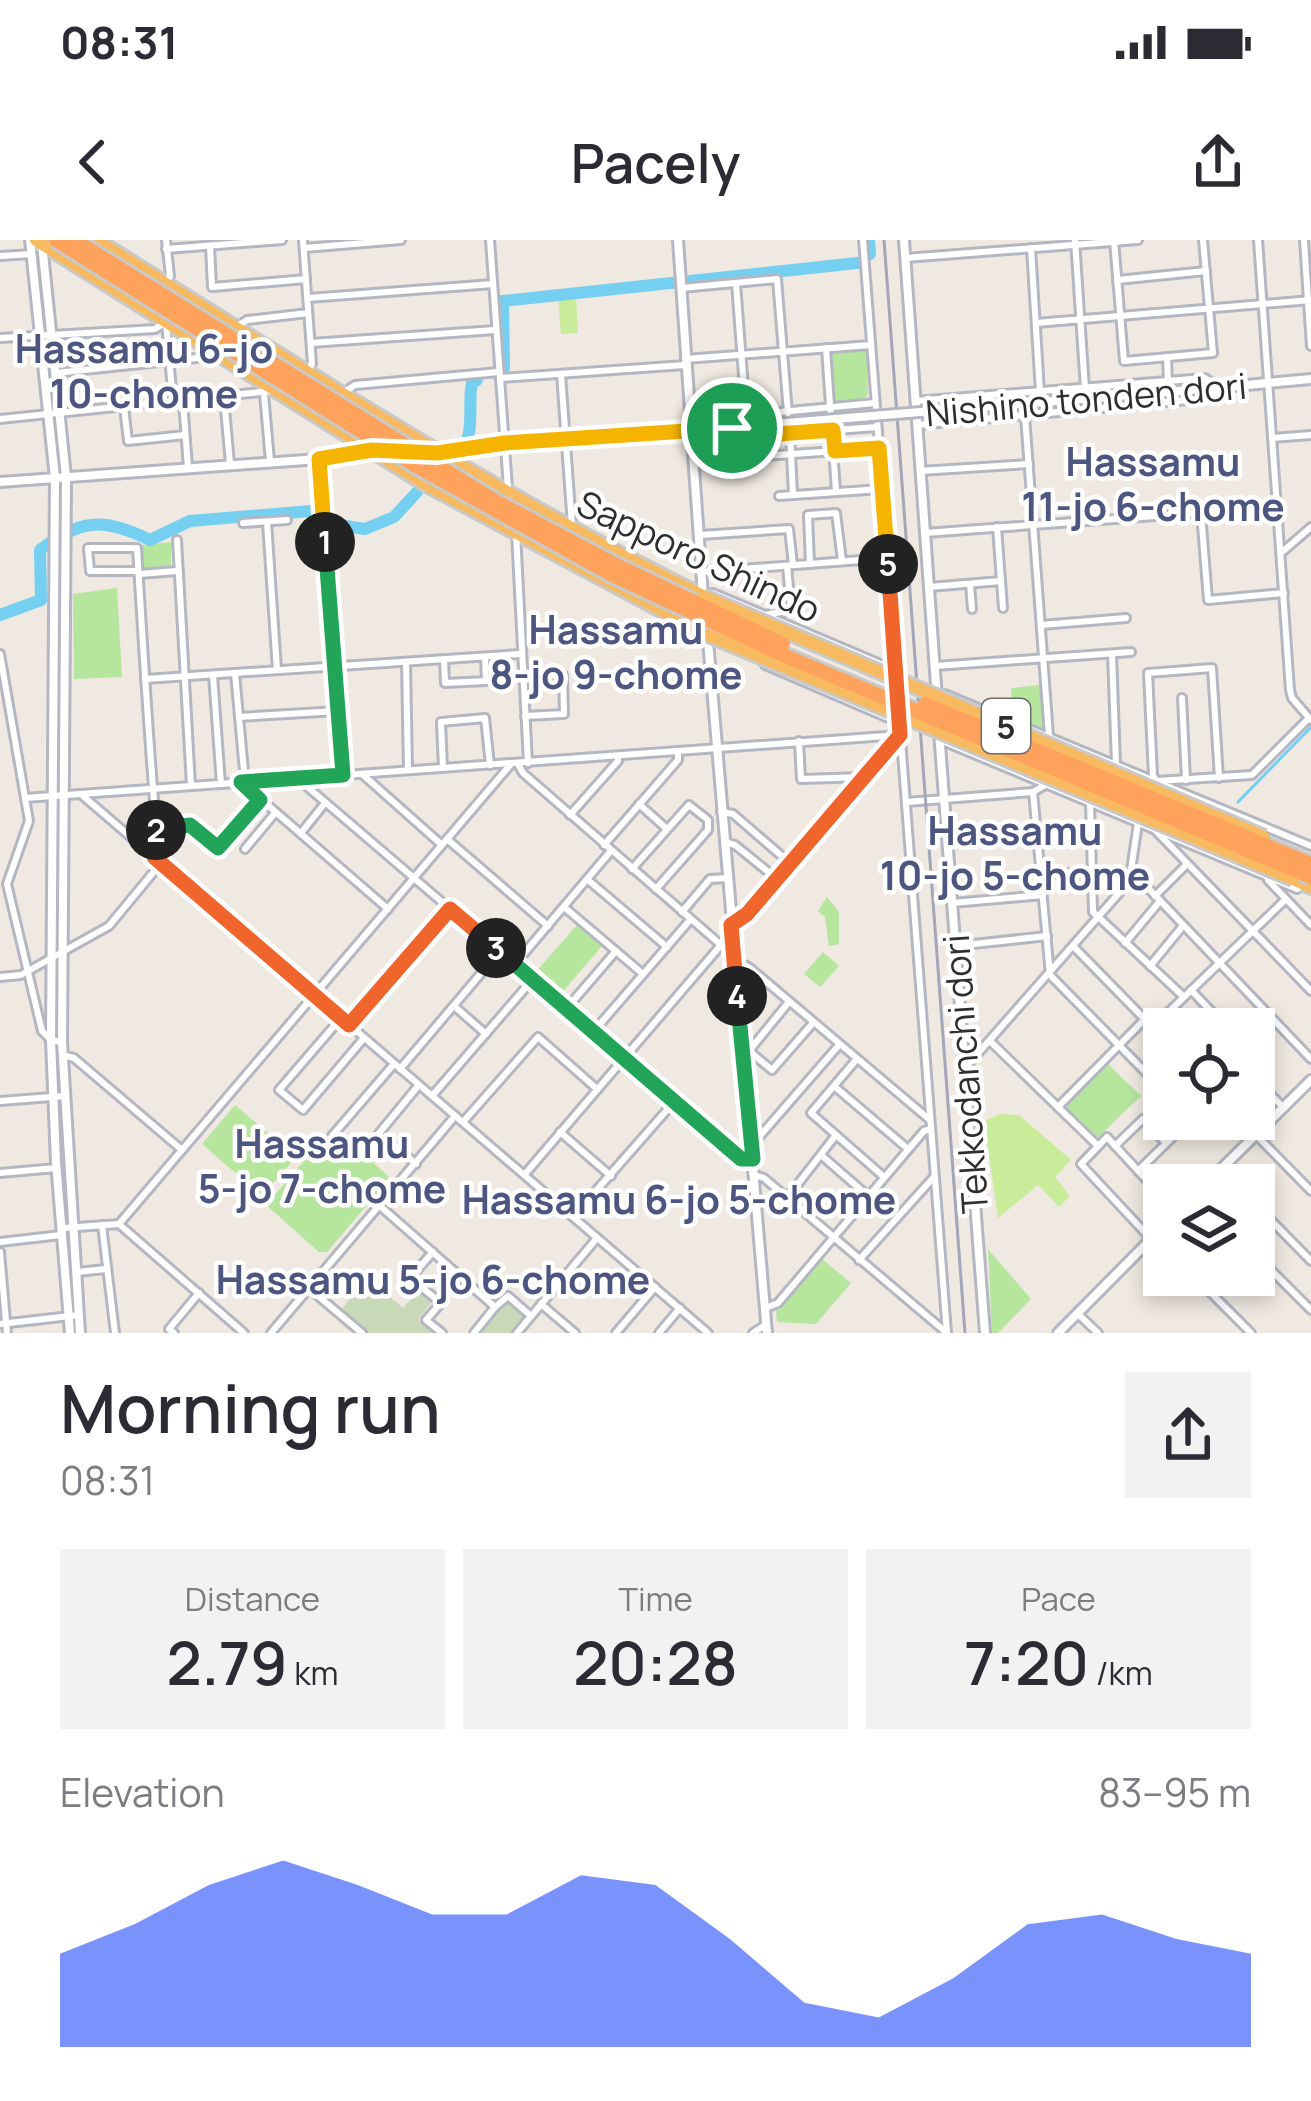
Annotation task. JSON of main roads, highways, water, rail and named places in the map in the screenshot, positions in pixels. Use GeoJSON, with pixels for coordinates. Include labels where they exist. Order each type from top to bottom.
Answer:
{"type":"FeatureCollection","features":[{"type":"Feature","properties":{"kind":"highway"},"geometry":{"type":"LineString","coordinates":[[74,240],[424,459],[616,565],[787,646],[1310,856]]}},
{"type":"Feature","properties":{"kind":"highway","name":"Sapporo Shindo"},"geometry":{"type":"LineString","coordinates":[[96,240],[437,453],[572,530],[703,596],[1310,856]]}},
{"type":"Feature","properties":{"kind":"highway"},"geometry":{"type":"LineString","coordinates":[[40,243],[418,467],[612,575],[783,655],[1305,882]]}},
{"type":"Feature","properties":{"kind":"highway","name":"Sapporo Shindo"},"geometry":{"type":"LineString","coordinates":[[40,243],[269,391],[515,533],[708,634],[1305,882]]}},
{"type":"Feature","properties":{"kind":"waterway"},"geometry":{"type":"LineString","coordinates":[[869,240],[870,254]]}},
{"type":"Feature","properties":{"kind":"waterway"},"geometry":{"type":"LineString","coordinates":[[504,368],[503,301],[857,263]]}},
{"type":"Feature","properties":{"kind":"waterway"},"geometry":{"type":"LineString","coordinates":[[468,437],[472,383],[477,380]]}},
{"type":"Feature","properties":{"kind":"waterway"},"geometry":{"type":"LineString","coordinates":[[0,615],[41,600],[40,550],[81,527],[106,525],[150,540],[190,521],[311,511],[365,529],[394,517],[417,492]]}},
{"type":"Feature","properties":{"kind":"waterway"},"geometry":{"type":"LineString","coordinates":[[1238,802],[1311,727]]}},
{"type":"Feature","properties":{"kind":"railway"},"geometry":{"type":"LineString","coordinates":[[884,240],[965,1333]]}},
{"type":"Feature","properties":{"kind":"district","name":"Hassamu 6-jo 10-chome"},"geometry":{"type":"Point","coordinates":[144,370]}},
{"type":"Feature","properties":{"kind":"district","name":"Hassamu 11-jo 6-chome"},"geometry":{"type":"Point","coordinates":[1153,484]}},
{"type":"Feature","properties":{"kind":"district","name":"Hassamu 8-jo 9-chome"},"geometry":{"type":"Point","coordinates":[616,652]}},
{"type":"Feature","properties":{"kind":"district","name":"Hassamu 10-jo 5-chome"},"geometry":{"type":"Point","coordinates":[1015,852]}},
{"type":"Feature","properties":{"kind":"district","name":"Hassamu 5-jo 7-chome"},"geometry":{"type":"Point","coordinates":[322,1166]}},
{"type":"Feature","properties":{"kind":"district","name":"Hassamu 6-jo 5-chome"},"geometry":{"type":"Point","coordinates":[679,1199]}},
{"type":"Feature","properties":{"kind":"district","name":"Hassamu 5-jo 6-chome"},"geometry":{"type":"Point","coordinates":[433,1279]}}]}
